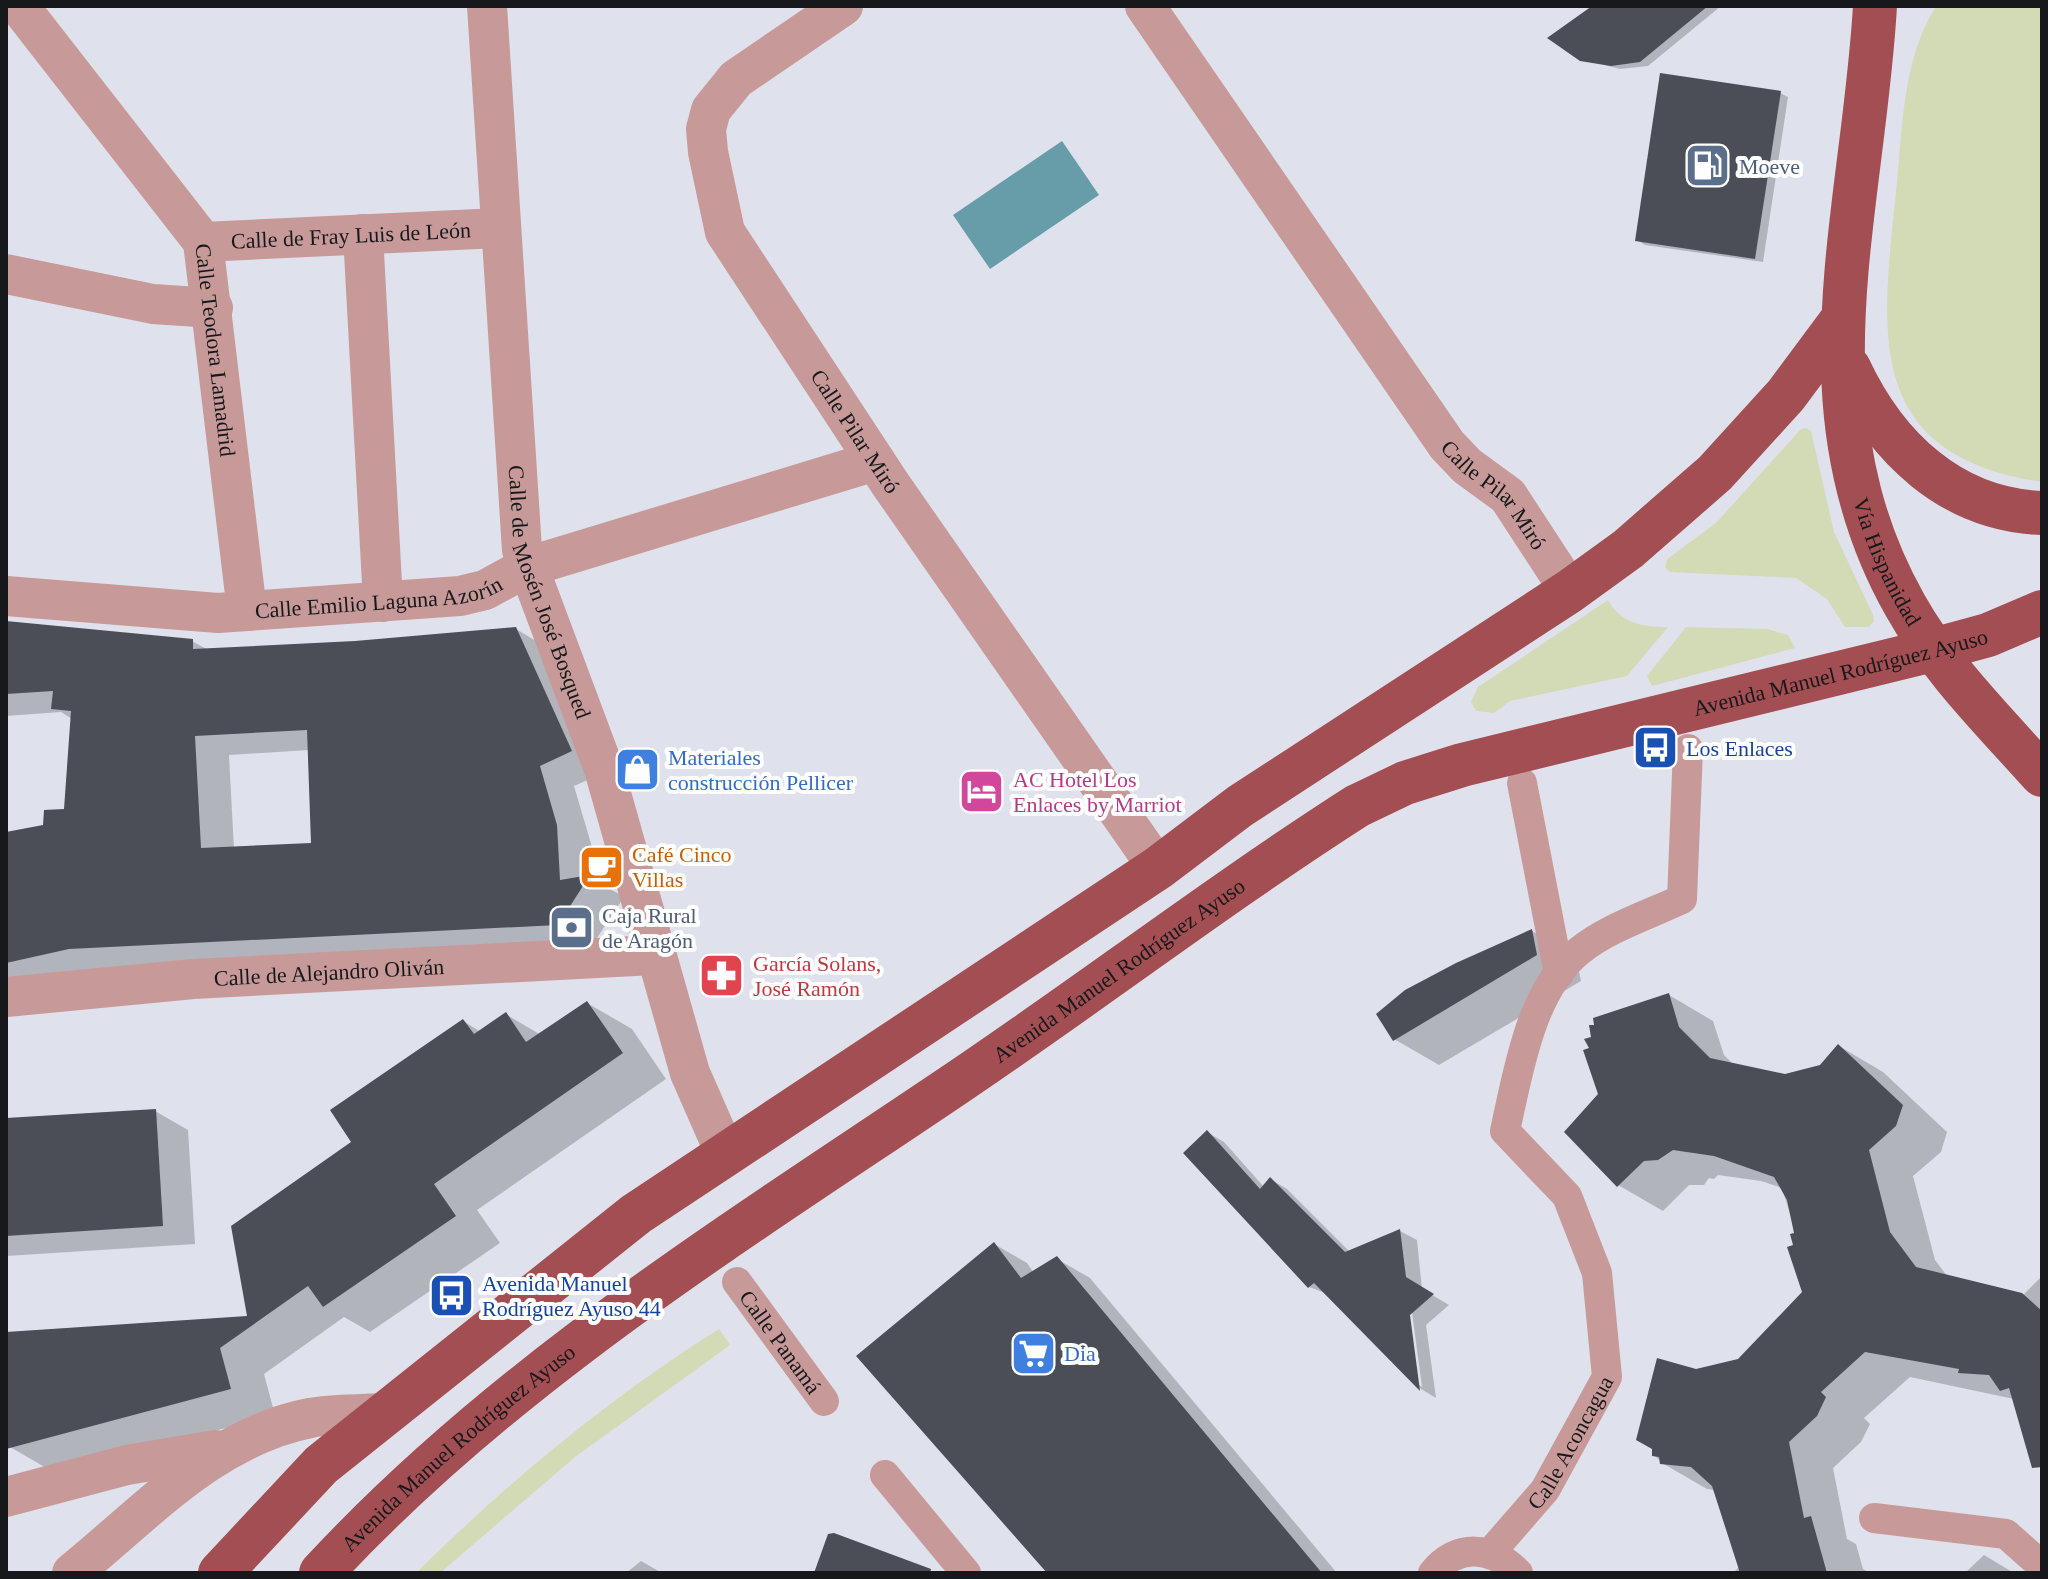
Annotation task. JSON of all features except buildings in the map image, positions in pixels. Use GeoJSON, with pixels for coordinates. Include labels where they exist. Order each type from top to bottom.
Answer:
{"type":"FeatureCollection","features":[{"type":"Feature","properties":{"kind":"highway","name":"Vía Hispanidad"},"geometry":{"type":"LineString","coordinates":[[1876,9],[1841,336],[1852,460],[1862,504],[1904,605],[1933,650],[2042,775]]}},
{"type":"Feature","properties":{"kind":"highway"},"geometry":{"type":"LineString","coordinates":[[220,1573],[321,1465],[636,1214],[1158,868],[1240,806],[1570,591],[1676,510],[1715,473],[1841,336],[1857,387],[1902,451],[1942,484],[1976,500],[2017,513],[2042,513]]}},
{"type":"Feature","properties":{"kind":"highway","name":"Avenida Manuel Rodríguez Ayuso"},"geometry":{"type":"LineString","coordinates":[[321,1573],[465,1432],[533,1375],[655,1286],[955,1085],[1299,843],[1357,806],[1405,783],[1541,744],[1933,650],[1988,635],[2042,612]]}},
{"type":"Feature","properties":{"kind":"highway"},"geometry":{"type":"LineString","coordinates":[[726,1155],[763,1177],[802,1186]]}},
{"type":"Feature","properties":{"kind":"street","name":"Calle Teodora Lamadrid"},"geometry":{"type":"LineString","coordinates":[[19,6],[203,242],[247,611]]}},
{"type":"Feature","properties":{"kind":"street","name":"Calle de Mosén José Bosqued"},"geometry":{"type":"LineString","coordinates":[[487,6],[517,519],[527,567],[604,769],[654,955],[690,1073],[726,1155]]}},
{"type":"Feature","properties":{"kind":"street","name":"Calle Pilar Miró"},"geometry":{"type":"LineString","coordinates":[[843,6],[736,79],[711,110],[706,129],[725,232],[875,461],[1158,868]]}},
{"type":"Feature","properties":{"kind":"street","name":"Calle Pilar Miró"},"geometry":{"type":"LineString","coordinates":[[1145,6],[1447,445],[1467,466],[1508,496],[1570,591]]}},
{"type":"Feature","properties":{"kind":"street","name":"Calle de Fray Luis de León"},"geometry":{"type":"LineString","coordinates":[[203,242],[499,228]]}},
{"type":"Feature","properties":{"kind":"street"},"geometry":{"type":"LineString","coordinates":[[363,234],[383,602]]}},
{"type":"Feature","properties":{"kind":"street"},"geometry":{"type":"LineString","coordinates":[[6,274],[153,304],[213,308]]}},
{"type":"Feature","properties":{"kind":"street","name":"Calle Emilio Laguna Azorín"},"geometry":{"type":"LineString","coordinates":[[6,596],[191,612],[383,602],[485,590],[527,567],[875,461]]}},
{"type":"Feature","properties":{"kind":"street","name":"Calle Aconcagua"},"geometry":{"type":"LineString","coordinates":[[1491,1552],[1545,1490],[1607,1377],[1597,1273],[1567,1196],[1505,1131],[1528,1031],[1559,974],[1576,954],[1595,940],[1682,899],[1688,749]]}},
{"type":"Feature","properties":{"kind":"street"},"geometry":{"type":"LineString","coordinates":[[1522,783],[1559,974]]}},
{"type":"Feature","properties":{"kind":"street","name":"Calle de Alejandro Oliván"},"geometry":{"type":"LineString","coordinates":[[6,997],[193,979],[654,955]]}},
{"type":"Feature","properties":{"kind":"street","name":"Calle Panamá"},"geometry":{"type":"LineString","coordinates":[[737,1282],[824,1401]]}},
{"type":"Feature","properties":{"kind":"street"},"geometry":{"type":"LineString","coordinates":[[6,1497],[127,1465],[224,1448],[259,1432],[312,1417],[384,1413]]}},
{"type":"Feature","properties":{"kind":"street"},"geometry":{"type":"LineString","coordinates":[[72,1573],[224,1448]]}},
{"type":"Feature","properties":{"kind":"street"},"geometry":{"type":"LineString","coordinates":[[885,1475],[966,1573]]}},
{"type":"Feature","properties":{"kind":"street"},"geometry":{"type":"LineString","coordinates":[[1874,1518],[2006,1534],[2042,1566]]}},
{"type":"Feature","properties":{"kind":"street"},"geometry":{"type":"LineString","coordinates":[[1433,1573],[1455,1554],[1473,1550],[1491,1552],[1518,1573]]}},
{"type":"Feature","properties":{"kind":"green space"},"geometry":{"type":"Polygon","coordinates":[[[1936,6],[2042,6],[2042,482],[1982,467],[1939,443],[1911,412],[1895,375],[1888,332],[1888,285],[1903,114],[1917,47],[1936,6]]]}},
{"type":"Feature","properties":{"kind":"green space"},"geometry":{"type":"Polygon","coordinates":[[[1801,429],[1811,431],[1834,532],[1873,615],[1874,621],[1869,627],[1845,627],[1827,599],[1796,578],[1670,572],[1665,567],[1667,559],[1716,523],[1801,429]]]}},
{"type":"Feature","properties":{"kind":"green space"},"geometry":{"type":"Polygon","coordinates":[[[1608,600],[1626,619],[1668,627],[1627,676],[1510,701],[1494,713],[1476,711],[1471,702],[1478,687],[1608,600]]]}},
{"type":"Feature","properties":{"kind":"green space"},"geometry":{"type":"Polygon","coordinates":[[[1686,627],[1767,629],[1788,635],[1795,648],[1652,686],[1647,676],[1686,627]]]}},
{"type":"Feature","properties":{"kind":"green space"},"geometry":{"type":"Polygon","coordinates":[[[719,1329],[730,1345],[575,1457],[440,1573],[416,1573],[487,1506],[561,1443],[638,1383],[719,1329]]]}},
{"type":"Feature","properties":{"kind":"water"},"geometry":{"type":"Polygon","coordinates":[[[1062,141],[1099,195],[990,269],[953,215],[1062,141]]]}},
{"type":"Feature","properties":{"kind":"place","name":"Moeve"},"geometry":{"type":"Point","coordinates":[1708,166]}},
{"type":"Feature","properties":{"kind":"place","name":"Los Enlaces"},"geometry":{"type":"Point","coordinates":[1655,748]}},
{"type":"Feature","properties":{"kind":"place","name":"Materiales construcción Pellicer"},"geometry":{"type":"Point","coordinates":[637,770]}},
{"type":"Feature","properties":{"kind":"place","name":"AC Hotel Los Enlaces by Marriot"},"geometry":{"type":"Point","coordinates":[982,792]}},
{"type":"Feature","properties":{"kind":"place","name":"Café Cinco Villas"},"geometry":{"type":"Point","coordinates":[601,867]}},
{"type":"Feature","properties":{"kind":"place","name":"Caja Rural de Aragón"},"geometry":{"type":"Point","coordinates":[571,928]}},
{"type":"Feature","properties":{"kind":"place","name":"García Solans, José Ramón"},"geometry":{"type":"Point","coordinates":[722,976]}},
{"type":"Feature","properties":{"kind":"place","name":"Avenida Manuel Rodríguez Ayuso 44"},"geometry":{"type":"Point","coordinates":[451,1296]}},
{"type":"Feature","properties":{"kind":"place","name":"Dia"},"geometry":{"type":"Point","coordinates":[1033,1353]}}]}
